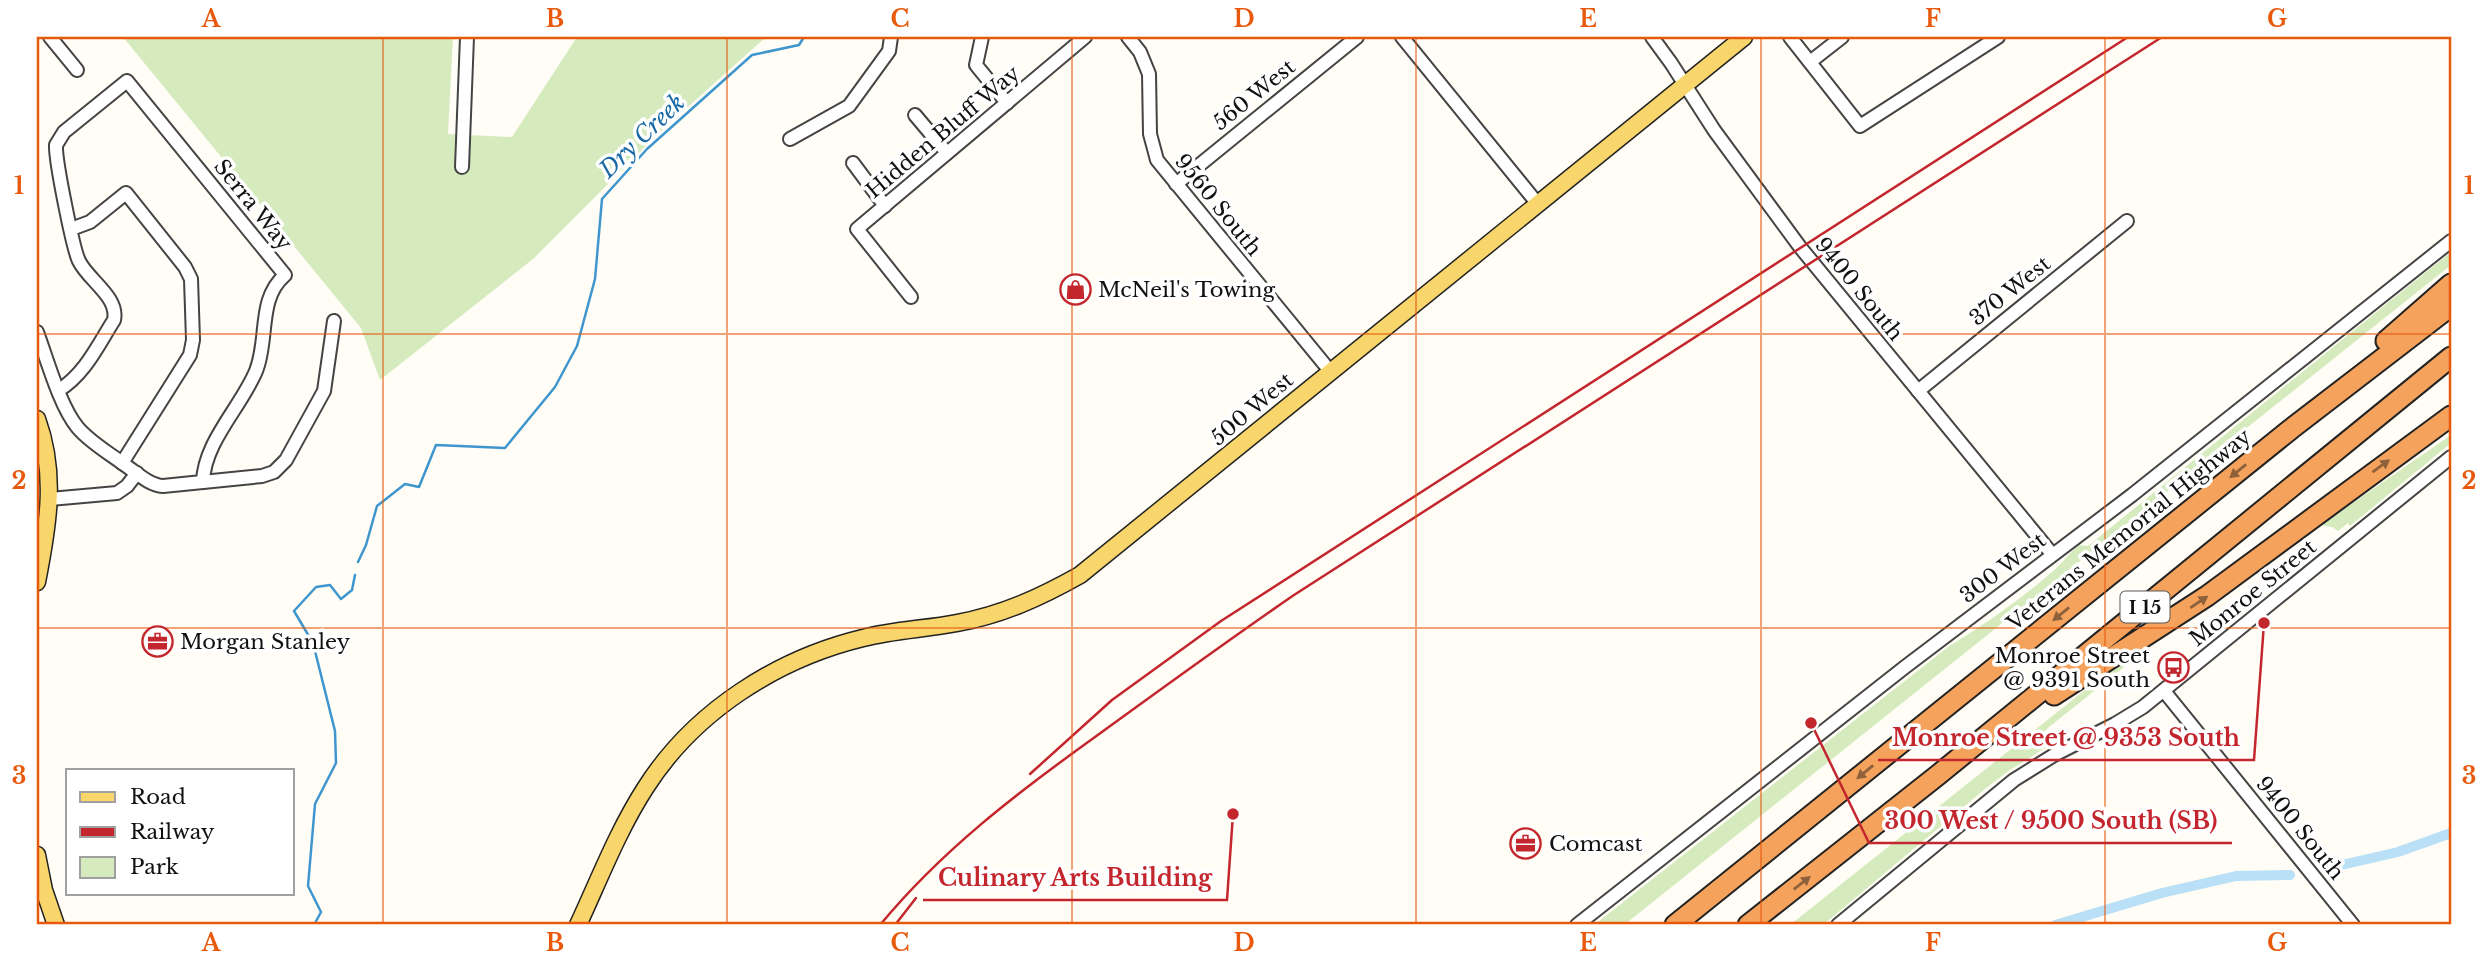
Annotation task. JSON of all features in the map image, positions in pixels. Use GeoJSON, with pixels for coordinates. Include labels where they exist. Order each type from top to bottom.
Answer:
{"type":"FeatureCollection","features":[{"type":"Feature","properties":{"kind":"highway"},"geometry":{"type":"LineString","coordinates":[[2291,429],[2451,284]]}},
{"type":"Feature","properties":{"kind":"highway","name":"Veterans Memorial Highway"},"geometry":{"type":"LineString","coordinates":[[1675,925],[2291,429],[2451,306]]}},
{"type":"Feature","properties":{"kind":"highway","name":"I 15"},"geometry":{"type":"LineString","coordinates":[[1748,925],[1938,775],[2451,357]]}},
{"type":"Feature","properties":{"kind":"highway"},"geometry":{"type":"LineString","coordinates":[[2351,437],[2451,372]]}},
{"type":"Feature","properties":{"kind":"highway"},"geometry":{"type":"LineString","coordinates":[[1938,775],[2032,709],[2207,596],[2451,415]]}},
{"type":"Feature","properties":{"kind":"main road","name":"500 West"},"geometry":{"type":"LineString","coordinates":[[578,925],[644,790],[677,746],[729,700],[774,672],[832,646],[891,632],[987,617],[1051,591],[1097,562],[1744,37]]}},
{"type":"Feature","properties":{"kind":"main road"},"geometry":{"type":"LineString","coordinates":[[37,419],[49,466],[50,499],[37,582]]}},
{"type":"Feature","properties":{"kind":"main road"},"geometry":{"type":"LineString","coordinates":[[37,855],[44,890],[56,925]]}},
{"type":"Feature","properties":{"kind":"street"},"geometry":{"type":"LineString","coordinates":[[50,37],[77,70]]}},
{"type":"Feature","properties":{"kind":"street"},"geometry":{"type":"LineString","coordinates":[[462,167],[467,37]]}},
{"type":"Feature","properties":{"kind":"street"},"geometry":{"type":"LineString","coordinates":[[790,139],[849,106],[888,51],[891,37]]}},
{"type":"Feature","properties":{"kind":"street"},"geometry":{"type":"LineString","coordinates":[[982,37],[976,65],[1007,103]]}},
{"type":"Feature","properties":{"kind":"street","name":"Hidden Bluff Way"},"geometry":{"type":"LineString","coordinates":[[911,297],[857,229],[1085,37]]}},
{"type":"Feature","properties":{"kind":"street","name":"9560 South"},"geometry":{"type":"LineString","coordinates":[[1128,37],[1140,52],[1149,74],[1150,134],[1157,160],[1330,371]]}},
{"type":"Feature","properties":{"kind":"street","name":"560 West"},"geometry":{"type":"LineString","coordinates":[[1176,184],[1357,37]]}},
{"type":"Feature","properties":{"kind":"street"},"geometry":{"type":"LineString","coordinates":[[1402,37],[1537,203]]}},
{"type":"Feature","properties":{"kind":"street","name":"9400 South"},"geometry":{"type":"LineString","coordinates":[[1652,37],[1714,130],[1800,247],[2052,554]]}},
{"type":"Feature","properties":{"kind":"street"},"geometry":{"type":"LineString","coordinates":[[1790,37],[1860,126],[1998,37]]}},
{"type":"Feature","properties":{"kind":"street"},"geometry":{"type":"LineString","coordinates":[[1810,62],[1842,37]]}},
{"type":"Feature","properties":{"kind":"street","name":"Serra Way"},"geometry":{"type":"LineString","coordinates":[[71,229],[55,151],[58,140],[64,132],[127,81],[285,275],[270,292],[257,369],[205,460],[203,482]]}},
{"type":"Feature","properties":{"kind":"street"},"geometry":{"type":"LineString","coordinates":[[915,115],[947,153]]}},
{"type":"Feature","properties":{"kind":"street"},"geometry":{"type":"LineString","coordinates":[[853,163],[884,206]]}},
{"type":"Feature","properties":{"kind":"street"},"geometry":{"type":"LineString","coordinates":[[59,390],[81,371],[114,320],[115,313],[112,303],[80,263],[71,229],[90,222],[126,193],[185,267],[192,286],[193,340],[190,355],[122,463]]}},
{"type":"Feature","properties":{"kind":"street","name":"370 West"},"geometry":{"type":"LineString","coordinates":[[1918,391],[2127,220]]}},
{"type":"Feature","properties":{"kind":"street","name":"300 West"},"geometry":{"type":"LineString","coordinates":[[1577,925],[1905,667],[2141,487],[2451,241]]}},
{"type":"Feature","properties":{"kind":"street"},"geometry":{"type":"LineString","coordinates":[[37,332],[67,412],[77,426],[122,463],[160,486],[262,476],[274,472],[283,464],[324,391],[334,321]]}},
{"type":"Feature","properties":{"kind":"street","name":"Monroe Street"},"geometry":{"type":"LineString","coordinates":[[1838,925],[2014,780],[2054,755],[2115,724],[2164,691],[2451,457]]}},
{"type":"Feature","properties":{"kind":"street"},"geometry":{"type":"LineString","coordinates":[[50,499],[117,493],[127,486],[137,473]]}},
{"type":"Feature","properties":{"kind":"street","name":"9400 South"},"geometry":{"type":"LineString","coordinates":[[2164,691],[2348,923]]}},
{"type":"Feature","properties":{"kind":"green space"},"geometry":{"type":"Polygon","coordinates":[[[123,37],[453,37],[448,134],[512,137],[577,37],[766,37],[662,130],[533,259],[380,380],[361,328],[123,37]]]}},
{"type":"Feature","properties":{"kind":"green space"},"geometry":{"type":"Polygon","coordinates":[[[2451,252],[2451,265],[1624,925],[1594,925],[1948,647],[2027,592],[2056,569],[2079,545],[2088,546],[2451,252]]]}},
{"type":"Feature","properties":{"kind":"green space"},"geometry":{"type":"Polygon","coordinates":[[[2451,435],[2451,443],[2350,526],[2348,523],[2338,531],[2321,525],[2451,435]]]}},
{"type":"Feature","properties":{"kind":"green space"},"geometry":{"type":"Polygon","coordinates":[[[2150,643],[2152,645],[2045,731],[2045,748],[1985,789],[1823,925],[1790,925],[2085,690],[2150,643]]]}},
{"type":"Feature","properties":{"kind":"waterway","name":"Dry Creek"},"geometry":{"type":"LineString","coordinates":[[358,562],[366,545],[377,506],[405,484],[419,487],[436,445],[505,448],[555,387],[577,346],[595,279],[602,199],[647,149],[752,55],[799,45],[804,37]]}},
{"type":"Feature","properties":{"kind":"waterway","name":"Dry Creek"},"geometry":{"type":"LineString","coordinates":[[314,925],[321,912],[308,886],[315,804],[336,763],[335,731],[313,643],[294,611],[316,587],[330,585],[341,599],[352,590],[355,575]]}},
{"type":"Feature","properties":{"kind":"waterway"},"geometry":{"type":"LineString","coordinates":[[2333,867],[2398,852],[2451,833]]}},
{"type":"Feature","properties":{"kind":"waterway"},"geometry":{"type":"LineString","coordinates":[[2055,925],[2162,893],[2236,876],[2290,875]]}},
{"type":"Feature","properties":{"kind":"railway"},"geometry":{"type":"LineString","coordinates":[[1030,774],[1112,700],[1221,621],[2128,37]]}},
{"type":"Feature","properties":{"kind":"railway"},"geometry":{"type":"LineString","coordinates":[[880,925],[955,847],[1009,801],[1269,612],[2162,37]]}},
{"type":"Feature","properties":{"kind":"railway"},"geometry":{"type":"LineString","coordinates":[[895,925],[916,898]]}},
{"type":"Feature","properties":{"kind":"place","name":"McNeil's Towing"},"geometry":{"type":"Point","coordinates":[1075,290]}},
{"type":"Feature","properties":{"kind":"place","name":"Monroe Street @ 9353 South"},"geometry":{"type":"Point","coordinates":[2264,623]}},
{"type":"Feature","properties":{"kind":"place","name":"Morgan Stanley"},"geometry":{"type":"Point","coordinates":[157,642]}},
{"type":"Feature","properties":{"kind":"place","name":"Monroe Street @ 9391 South"},"geometry":{"type":"Point","coordinates":[2173,668]}},
{"type":"Feature","properties":{"kind":"place","name":"300 West / 9500 South (SB)"},"geometry":{"type":"Point","coordinates":[1811,723]}},
{"type":"Feature","properties":{"kind":"place","name":"Culinary Arts Building"},"geometry":{"type":"Point","coordinates":[1233,814]}},
{"type":"Feature","properties":{"kind":"place","name":"Comcast"},"geometry":{"type":"Point","coordinates":[1526,844]}}]}
